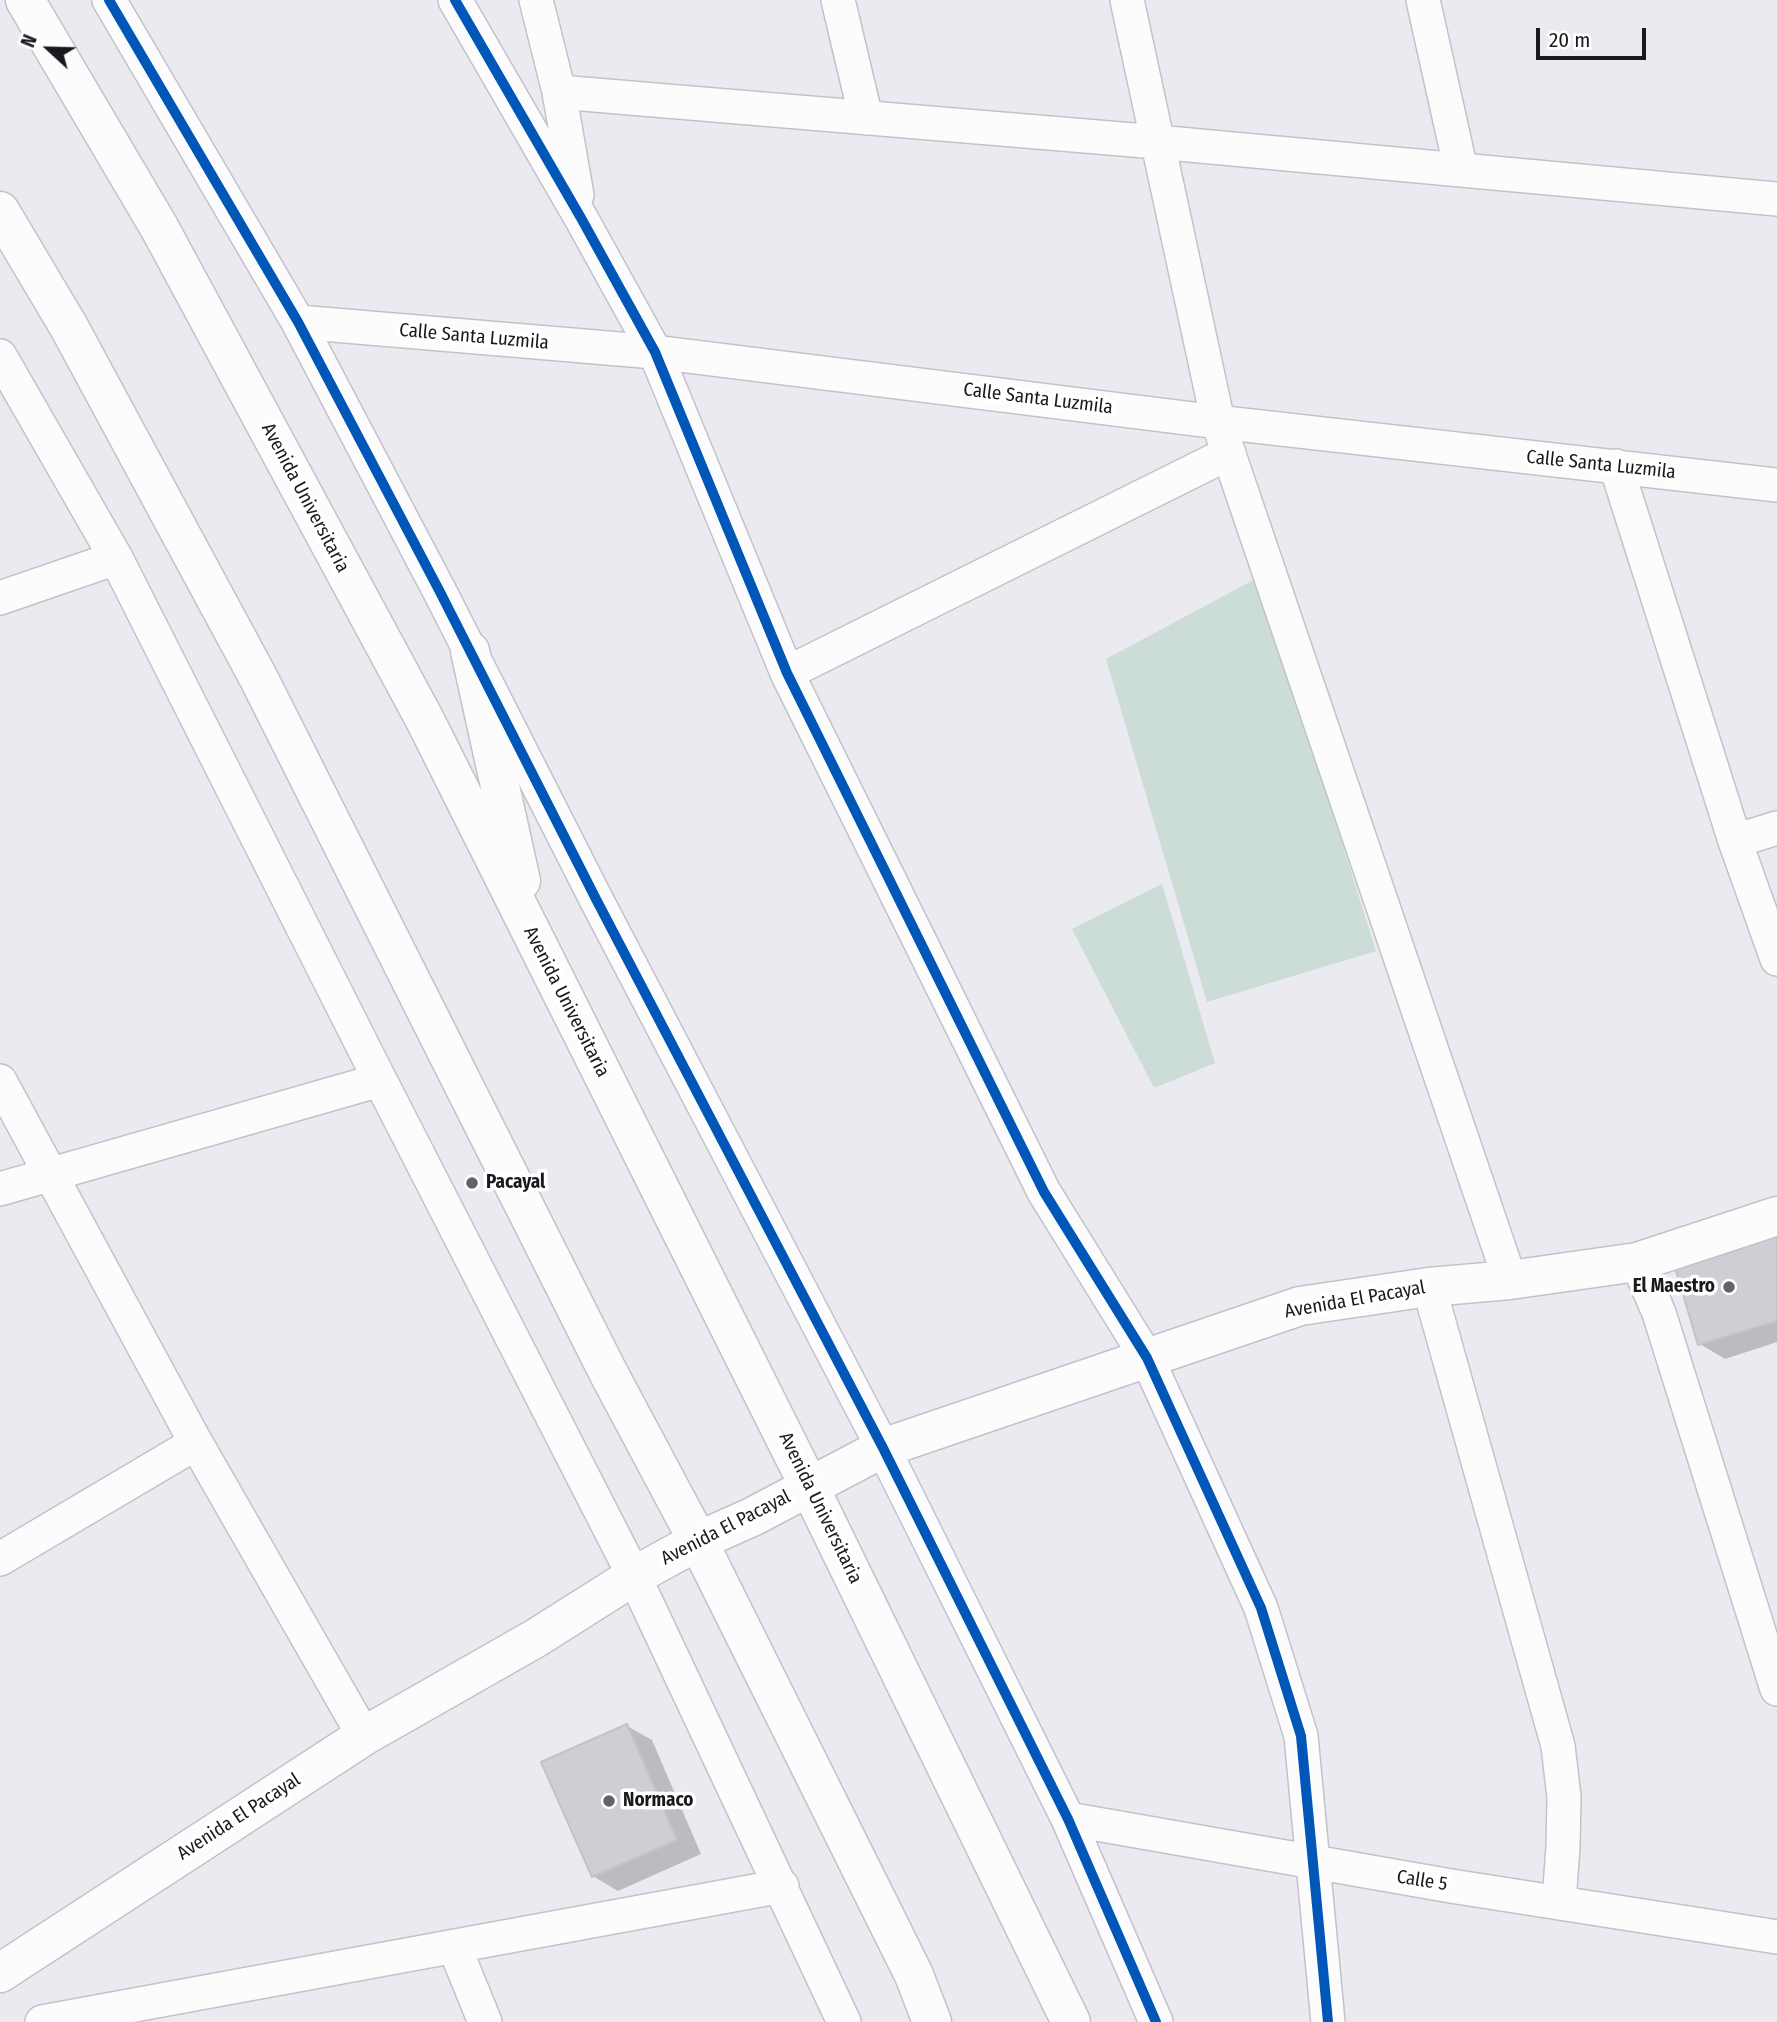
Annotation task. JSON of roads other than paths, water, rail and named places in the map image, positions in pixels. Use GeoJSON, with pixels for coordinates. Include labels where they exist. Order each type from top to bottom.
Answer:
{"type":"FeatureCollection","features":[{"type":"Feature","properties":{"kind":"street","name":"Avenida Universitaria"},"geometry":{"type":"LineString","coordinates":[[25,0],[159,227],[425,720],[809,1486],[1071,2022]]}},
{"type":"Feature","properties":{"kind":"street"},"geometry":{"type":"LineString","coordinates":[[109,0],[298,322],[883,1448],[1068,1819],[1156,2022]]}},
{"type":"Feature","properties":{"kind":"street"},"geometry":{"type":"LineString","coordinates":[[455,0],[655,352],[788,673],[1044,1192],[1147,1358],[1261,1608],[1301,1736],[1328,2022]]}},
{"type":"Feature","properties":{"kind":"street"},"geometry":{"type":"LineString","coordinates":[[537,0],[559,92],[580,218]]}},
{"type":"Feature","properties":{"kind":"street"},"geometry":{"type":"LineString","coordinates":[[838,0],[866,117]]}},
{"type":"Feature","properties":{"kind":"street"},"geometry":{"type":"LineString","coordinates":[[1127,0],[1218,422],[1510,1280]]}},
{"type":"Feature","properties":{"kind":"street"},"geometry":{"type":"LineString","coordinates":[[1423,0],[1461,170]]}},
{"type":"Feature","properties":{"kind":"street"},"geometry":{"type":"LineString","coordinates":[[559,92],[1157,142],[1777,199]]}},
{"type":"Feature","properties":{"kind":"street"},"geometry":{"type":"LineString","coordinates":[[0,211],[69,327],[258,677],[609,1374],[698,1541],[914,1975],[932,2022]]}},
{"type":"Feature","properties":{"kind":"street","name":"Calle Santa Luzmila"},"geometry":{"type":"LineString","coordinates":[[298,322],[655,352],[1218,422],[1777,485]]}},
{"type":"Feature","properties":{"kind":"street"},"geometry":{"type":"LineString","coordinates":[[0,356],[116,558],[634,1576],[844,2022]]}},
{"type":"Feature","properties":{"kind":"street"},"geometry":{"type":"LineString","coordinates":[[788,673],[1229,453]]}},
{"type":"Feature","properties":{"kind":"street"},"geometry":{"type":"LineString","coordinates":[[1616,466],[1735,841],[1777,959]]}},
{"type":"Feature","properties":{"kind":"street"},"geometry":{"type":"LineString","coordinates":[[0,598],[116,558]]}},
{"type":"Feature","properties":{"kind":"street"},"geometry":{"type":"LineString","coordinates":[[470,651],[534,938]]}},
{"type":"Feature","properties":{"kind":"street"},"geometry":{"type":"LineString","coordinates":[[1735,841],[1777,828]]}},
{"type":"Feature","properties":{"kind":"street"},"geometry":{"type":"LineString","coordinates":[[0,1189],[380,1080]]}},
{"type":"Feature","properties":{"kind":"street"},"geometry":{"type":"LineString","coordinates":[[0,1081],[196,1443],[364,1736]]}},
{"type":"Feature","properties":{"kind":"street","name":"Avenida El Pacayal"},"geometry":{"type":"LineString","coordinates":[[0,1973],[364,1736],[536,1638],[634,1576],[883,1448],[1300,1306],[1429,1287],[1510,1280],[1637,1262],[1777,1216]]}},
{"type":"Feature","properties":{"kind":"street"},"geometry":{"type":"LineString","coordinates":[[1637,1262],[1659,1313],[1777,1689]]}},
{"type":"Feature","properties":{"kind":"street"},"geometry":{"type":"LineString","coordinates":[[1429,1287],[1558,1746],[1564,1797],[1559,1902]]}},
{"type":"Feature","properties":{"kind":"street"},"geometry":{"type":"LineString","coordinates":[[0,1559],[196,1443]]}},
{"type":"Feature","properties":{"kind":"street","name":"Calle 5"},"geometry":{"type":"LineString","coordinates":[[1068,1819],[1312,1863],[1777,1937]]}},
{"type":"Feature","properties":{"kind":"street"},"geometry":{"type":"LineString","coordinates":[[49,2021],[782,1886]]}},
{"type":"Feature","properties":{"kind":"street"},"geometry":{"type":"LineString","coordinates":[[454,1946],[485,2022]]}},
{"type":"Feature","properties":{"kind":"place","name":"Pacayal"},"geometry":{"type":"Point","coordinates":[472,1183]}},
{"type":"Feature","properties":{"kind":"place","name":"El Maestro"},"geometry":{"type":"Point","coordinates":[1729,1287]}},
{"type":"Feature","properties":{"kind":"place","name":"Normaco"},"geometry":{"type":"Point","coordinates":[609,1801]}}]}
